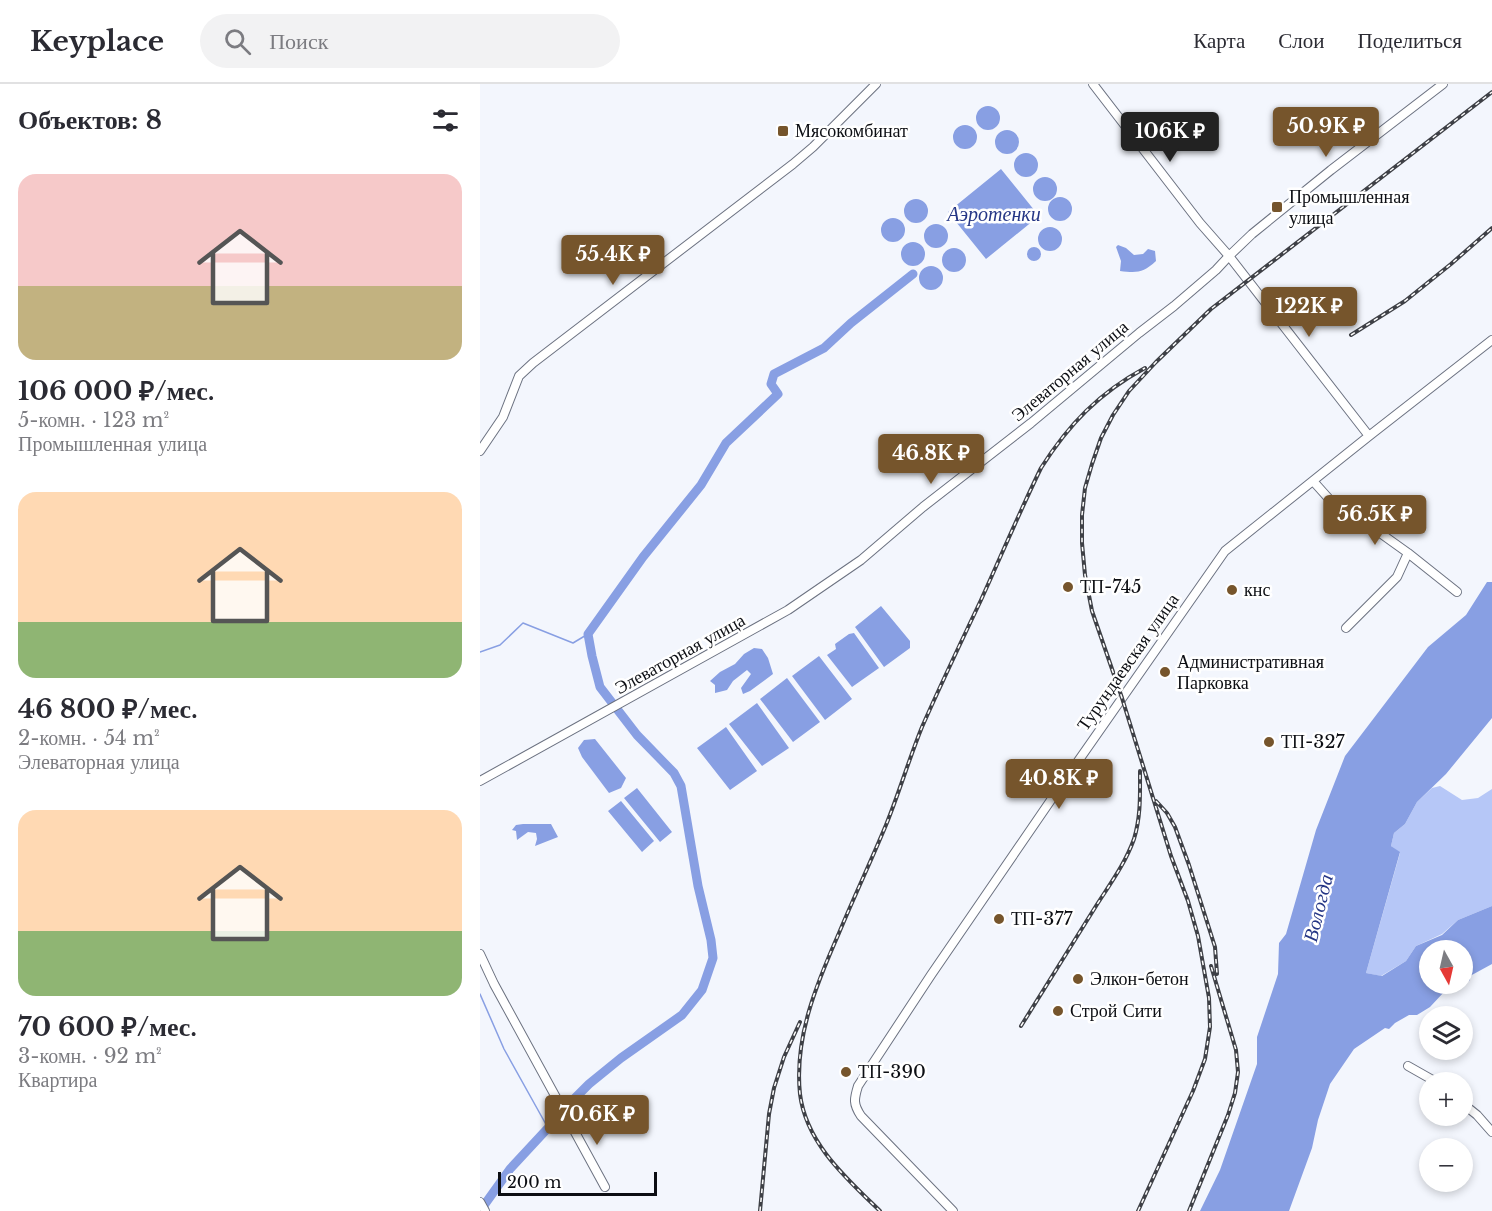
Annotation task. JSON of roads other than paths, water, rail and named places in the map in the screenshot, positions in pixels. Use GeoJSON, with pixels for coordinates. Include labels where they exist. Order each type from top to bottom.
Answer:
{"type":"FeatureCollection","features":[{"type":"Feature","properties":{"kind":"street"},"geometry":{"type":"LineString","coordinates":[[480,451],[502,417],[519,376],[533,363],[793,164],[876,84]]}},
{"type":"Feature","properties":{"kind":"street"},"geometry":{"type":"LineString","coordinates":[[1093,84],[1369,436]]}},
{"type":"Feature","properties":{"kind":"street","name":"Элеваторная улица"},"geometry":{"type":"LineString","coordinates":[[480,781],[788,610],[861,560],[923,507],[1031,423],[1138,333],[1174,306],[1216,270],[1252,234],[1443,84]]}},
{"type":"Feature","properties":{"kind":"street","name":"Турундаевская улица"},"geometry":{"type":"LineString","coordinates":[[952,1211],[861,1116],[855,1108],[854,1096],[858,1086],[1053,797],[1225,551],[1492,340]]}},
{"type":"Feature","properties":{"kind":"street"},"geometry":{"type":"LineString","coordinates":[[1313,481],[1339,510],[1362,520],[1457,592]]}},
{"type":"Feature","properties":{"kind":"street"},"geometry":{"type":"LineString","coordinates":[[1346,628],[1397,577],[1408,553]]}},
{"type":"Feature","properties":{"kind":"street"},"geometry":{"type":"LineString","coordinates":[[480,954],[494,984],[605,1187]]}},
{"type":"Feature","properties":{"kind":"street"},"geometry":{"type":"LineString","coordinates":[[1408,1066],[1419,1072]]}},
{"type":"Feature","properties":{"kind":"street"},"geometry":{"type":"LineString","coordinates":[[1473,1112],[1492,1132]]}},
{"type":"Feature","properties":{"kind":"street"},"geometry":{"type":"LineString","coordinates":[[480,1203],[484,1211]]}},
{"type":"Feature","properties":{"kind":"water"},"geometry":{"type":"Polygon","coordinates":[[[988,106],[996,110],[1000,118],[996,126],[988,130],[980,126],[976,118],[980,110],[988,106]]]}},
{"type":"Feature","properties":{"kind":"water"},"geometry":{"type":"Polygon","coordinates":[[[965,125],[973,129],[977,137],[973,145],[965,149],[957,145],[953,137],[957,129],[965,125]]]}},
{"type":"Feature","properties":{"kind":"water"},"geometry":{"type":"Polygon","coordinates":[[[1007,130],[1015,134],[1019,142],[1015,150],[1007,154],[999,150],[995,142],[999,134],[1007,130]]]}},
{"type":"Feature","properties":{"kind":"water"},"geometry":{"type":"Polygon","coordinates":[[[1026,153],[1034,157],[1038,165],[1034,173],[1026,177],[1018,173],[1014,165],[1018,157],[1026,153]]]}},
{"type":"Feature","properties":{"kind":"water","name":"Аэротенки"},"geometry":{"type":"Polygon","coordinates":[[[1001,169],[1039,216],[986,259],[948,212],[1001,169]]]}},
{"type":"Feature","properties":{"kind":"water"},"geometry":{"type":"Polygon","coordinates":[[[1045,177],[1053,181],[1057,189],[1053,197],[1045,201],[1037,197],[1033,189],[1037,181],[1045,177]]]}},
{"type":"Feature","properties":{"kind":"water"},"geometry":{"type":"Polygon","coordinates":[[[1060,197],[1068,201],[1072,209],[1068,217],[1060,221],[1052,217],[1048,209],[1052,201],[1060,197]]]}},
{"type":"Feature","properties":{"kind":"water"},"geometry":{"type":"Polygon","coordinates":[[[916,199],[924,203],[928,211],[924,219],[916,223],[908,219],[904,211],[908,203],[916,199]]]}},
{"type":"Feature","properties":{"kind":"water"},"geometry":{"type":"Polygon","coordinates":[[[893,218],[901,222],[905,230],[901,238],[893,242],[885,238],[881,230],[885,222],[893,218]]]}},
{"type":"Feature","properties":{"kind":"water"},"geometry":{"type":"Polygon","coordinates":[[[936,224],[944,228],[948,236],[944,244],[936,248],[928,244],[924,236],[928,228],[936,224]]]}},
{"type":"Feature","properties":{"kind":"water"},"geometry":{"type":"Polygon","coordinates":[[[1050,227],[1058,231],[1062,239],[1058,247],[1050,251],[1042,247],[1038,239],[1042,231],[1050,227]]]}},
{"type":"Feature","properties":{"kind":"water"},"geometry":{"type":"Polygon","coordinates":[[[913,242],[921,246],[925,254],[921,262],[913,266],[905,262],[901,254],[905,246],[913,242]]]}},
{"type":"Feature","properties":{"kind":"water"},"geometry":{"type":"Polygon","coordinates":[[[1118,245],[1134,255],[1143,254],[1148,249],[1155,251],[1156,261],[1140,271],[1120,271],[1121,261],[1116,247],[1118,245]]]}},
{"type":"Feature","properties":{"kind":"water"},"geometry":{"type":"Polygon","coordinates":[[[1034,247],[1039,249],[1041,254],[1039,259],[1034,261],[1029,259],[1027,254],[1029,249],[1034,247]]]}},
{"type":"Feature","properties":{"kind":"water"},"geometry":{"type":"Polygon","coordinates":[[[954,248],[962,252],[966,260],[962,268],[954,272],[946,268],[942,260],[946,252],[954,248]]]}},
{"type":"Feature","properties":{"kind":"water"},"geometry":{"type":"Polygon","coordinates":[[[931,266],[939,270],[943,278],[939,286],[931,290],[923,286],[919,278],[923,270],[931,266]]]}},
{"type":"Feature","properties":{"kind":"water","name":"Вологда"},"geometry":{"type":"Polygon","coordinates":[[[1487,582],[1492,582],[1492,718],[1446,774],[1417,802],[1405,824],[1394,833],[1391,846],[1400,852],[1366,973],[1382,976],[1406,961],[1419,945],[1419,994],[1442,994],[1431,1006],[1419,1006],[1419,1014],[1409,1015],[1389,1029],[1385,1028],[1354,1049],[1330,1084],[1318,1120],[1312,1148],[1289,1211],[1200,1211],[1220,1170],[1257,1064],[1257,1037],[1278,974],[1279,943],[1286,934],[1316,830],[1345,756],[1428,647],[1466,615],[1487,582]]]}},
{"type":"Feature","properties":{"kind":"water"},"geometry":{"type":"Polygon","coordinates":[[[881,606],[910,641],[910,648],[884,667],[855,627],[881,606]]]}},
{"type":"Feature","properties":{"kind":"water"},"geometry":{"type":"Polygon","coordinates":[[[854,633],[879,668],[852,687],[827,655],[836,649],[835,644],[854,633]]]}},
{"type":"Feature","properties":{"kind":"water"},"geometry":{"type":"Polygon","coordinates":[[[754,648],[762,649],[768,658],[773,674],[743,694],[741,688],[751,674],[747,670],[733,681],[727,690],[715,693],[715,685],[710,681],[754,648]]]}},
{"type":"Feature","properties":{"kind":"water"},"geometry":{"type":"Polygon","coordinates":[[[819,656],[852,699],[825,720],[792,676],[819,656]]]}},
{"type":"Feature","properties":{"kind":"water"},"geometry":{"type":"Polygon","coordinates":[[[787,678],[820,722],[793,742],[760,699],[787,678]]]}},
{"type":"Feature","properties":{"kind":"water"},"geometry":{"type":"Polygon","coordinates":[[[757,703],[789,748],[762,766],[729,724],[757,703]]]}},
{"type":"Feature","properties":{"kind":"water"},"geometry":{"type":"Polygon","coordinates":[[[726,727],[757,771],[730,790],[697,748],[726,727]]]}},
{"type":"Feature","properties":{"kind":"water"},"geometry":{"type":"Polygon","coordinates":[[[595,739],[626,778],[621,788],[609,793],[582,757],[578,748],[584,740],[595,739]]]}},
{"type":"Feature","properties":{"kind":"water"},"geometry":{"type":"Polygon","coordinates":[[[637,788],[672,832],[660,842],[624,798],[637,788]]]}},
{"type":"Feature","properties":{"kind":"water"},"geometry":{"type":"Polygon","coordinates":[[[621,801],[654,841],[642,852],[608,811],[621,801]]]}},
{"type":"Feature","properties":{"kind":"water"},"geometry":{"type":"Polygon","coordinates":[[[551,824],[558,837],[535,846],[536,833],[528,832],[517,840],[516,831],[512,830],[516,825],[551,824]]]}},
{"type":"Feature","properties":{"kind":"water"},"geometry":{"type":"Polygon","coordinates":[[[1492,906],[1492,964],[1473,974],[1473,940],[1430,940],[1442,935],[1458,920],[1492,906]]]}},
{"type":"Feature","properties":{"kind":"waterway"},"geometry":{"type":"LineString","coordinates":[[480,1211],[510,1169],[589,1084],[621,1058],[682,1015],[702,990],[713,958],[681,786],[674,773],[637,735],[600,687],[588,634],[643,557],[701,485],[726,443],[778,394],[771,384],[774,374],[824,348],[851,323],[913,274]]}},
{"type":"Feature","properties":{"kind":"waterway"},"geometry":{"type":"LineString","coordinates":[[480,652],[500,645],[523,623],[573,643],[588,634]]}},
{"type":"Feature","properties":{"kind":"waterway"},"geometry":{"type":"LineString","coordinates":[[480,994],[504,1049],[548,1128]]}},
{"type":"Feature","properties":{"kind":"railway"},"geometry":{"type":"LineString","coordinates":[[1138,1211],[1193,1091],[1205,1059],[1210,1027],[1209,998],[1198,936],[1188,901],[1171,856],[1122,698],[1092,611],[1082,543],[1085,488],[1092,464],[1101,438],[1129,391],[1211,309],[1492,92]]}},
{"type":"Feature","properties":{"kind":"railway"},"geometry":{"type":"LineString","coordinates":[[1351,335],[1405,301],[1492,228]]}},
{"type":"Feature","properties":{"kind":"railway"},"geometry":{"type":"LineString","coordinates":[[880,1211],[841,1172],[819,1144],[804,1112],[800,1094],[800,1052],[815,991],[886,825],[922,727],[1041,468],[1063,437],[1086,411],[1113,388],[1145,368]]}},
{"type":"Feature","properties":{"kind":"railway"},"geometry":{"type":"LineString","coordinates":[[1021,1026],[1126,857],[1134,839],[1139,813],[1140,771]]}},
{"type":"Feature","properties":{"kind":"railway"},"geometry":{"type":"LineString","coordinates":[[1156,801],[1167,813],[1175,827],[1189,865],[1215,947],[1217,974]]}},
{"type":"Feature","properties":{"kind":"railway"},"geometry":{"type":"LineString","coordinates":[[1189,1211],[1228,1115],[1235,1093],[1238,1072],[1236,1050],[1211,966]]}},
{"type":"Feature","properties":{"kind":"railway"},"geometry":{"type":"LineString","coordinates":[[760,1211],[769,1114],[774,1088],[784,1057],[800,1022]]}},
{"type":"Feature","properties":{"kind":"place","name":"Мясокомбинат"},"geometry":{"type":"Point","coordinates":[783,131]}},
{"type":"Feature","properties":{"kind":"place","name":"Промышленная улица"},"geometry":{"type":"Point","coordinates":[1277,207]}},
{"type":"Feature","properties":{"kind":"place","name":"ТП-745"},"geometry":{"type":"Point","coordinates":[1068,587]}},
{"type":"Feature","properties":{"kind":"place","name":"кнс"},"geometry":{"type":"Point","coordinates":[1232,590]}},
{"type":"Feature","properties":{"kind":"place","name":"Административная Парковка"},"geometry":{"type":"Point","coordinates":[1165,672]}},
{"type":"Feature","properties":{"kind":"place","name":"ТП-327"},"geometry":{"type":"Point","coordinates":[1269,742]}},
{"type":"Feature","properties":{"kind":"place","name":"ТП-377"},"geometry":{"type":"Point","coordinates":[999,919]}},
{"type":"Feature","properties":{"kind":"place","name":"Элкон-бетон"},"geometry":{"type":"Point","coordinates":[1078,979]}},
{"type":"Feature","properties":{"kind":"place","name":"Строй Сити"},"geometry":{"type":"Point","coordinates":[1058,1011]}},
{"type":"Feature","properties":{"kind":"place","name":"ТП-390"},"geometry":{"type":"Point","coordinates":[846,1072]}}]}
